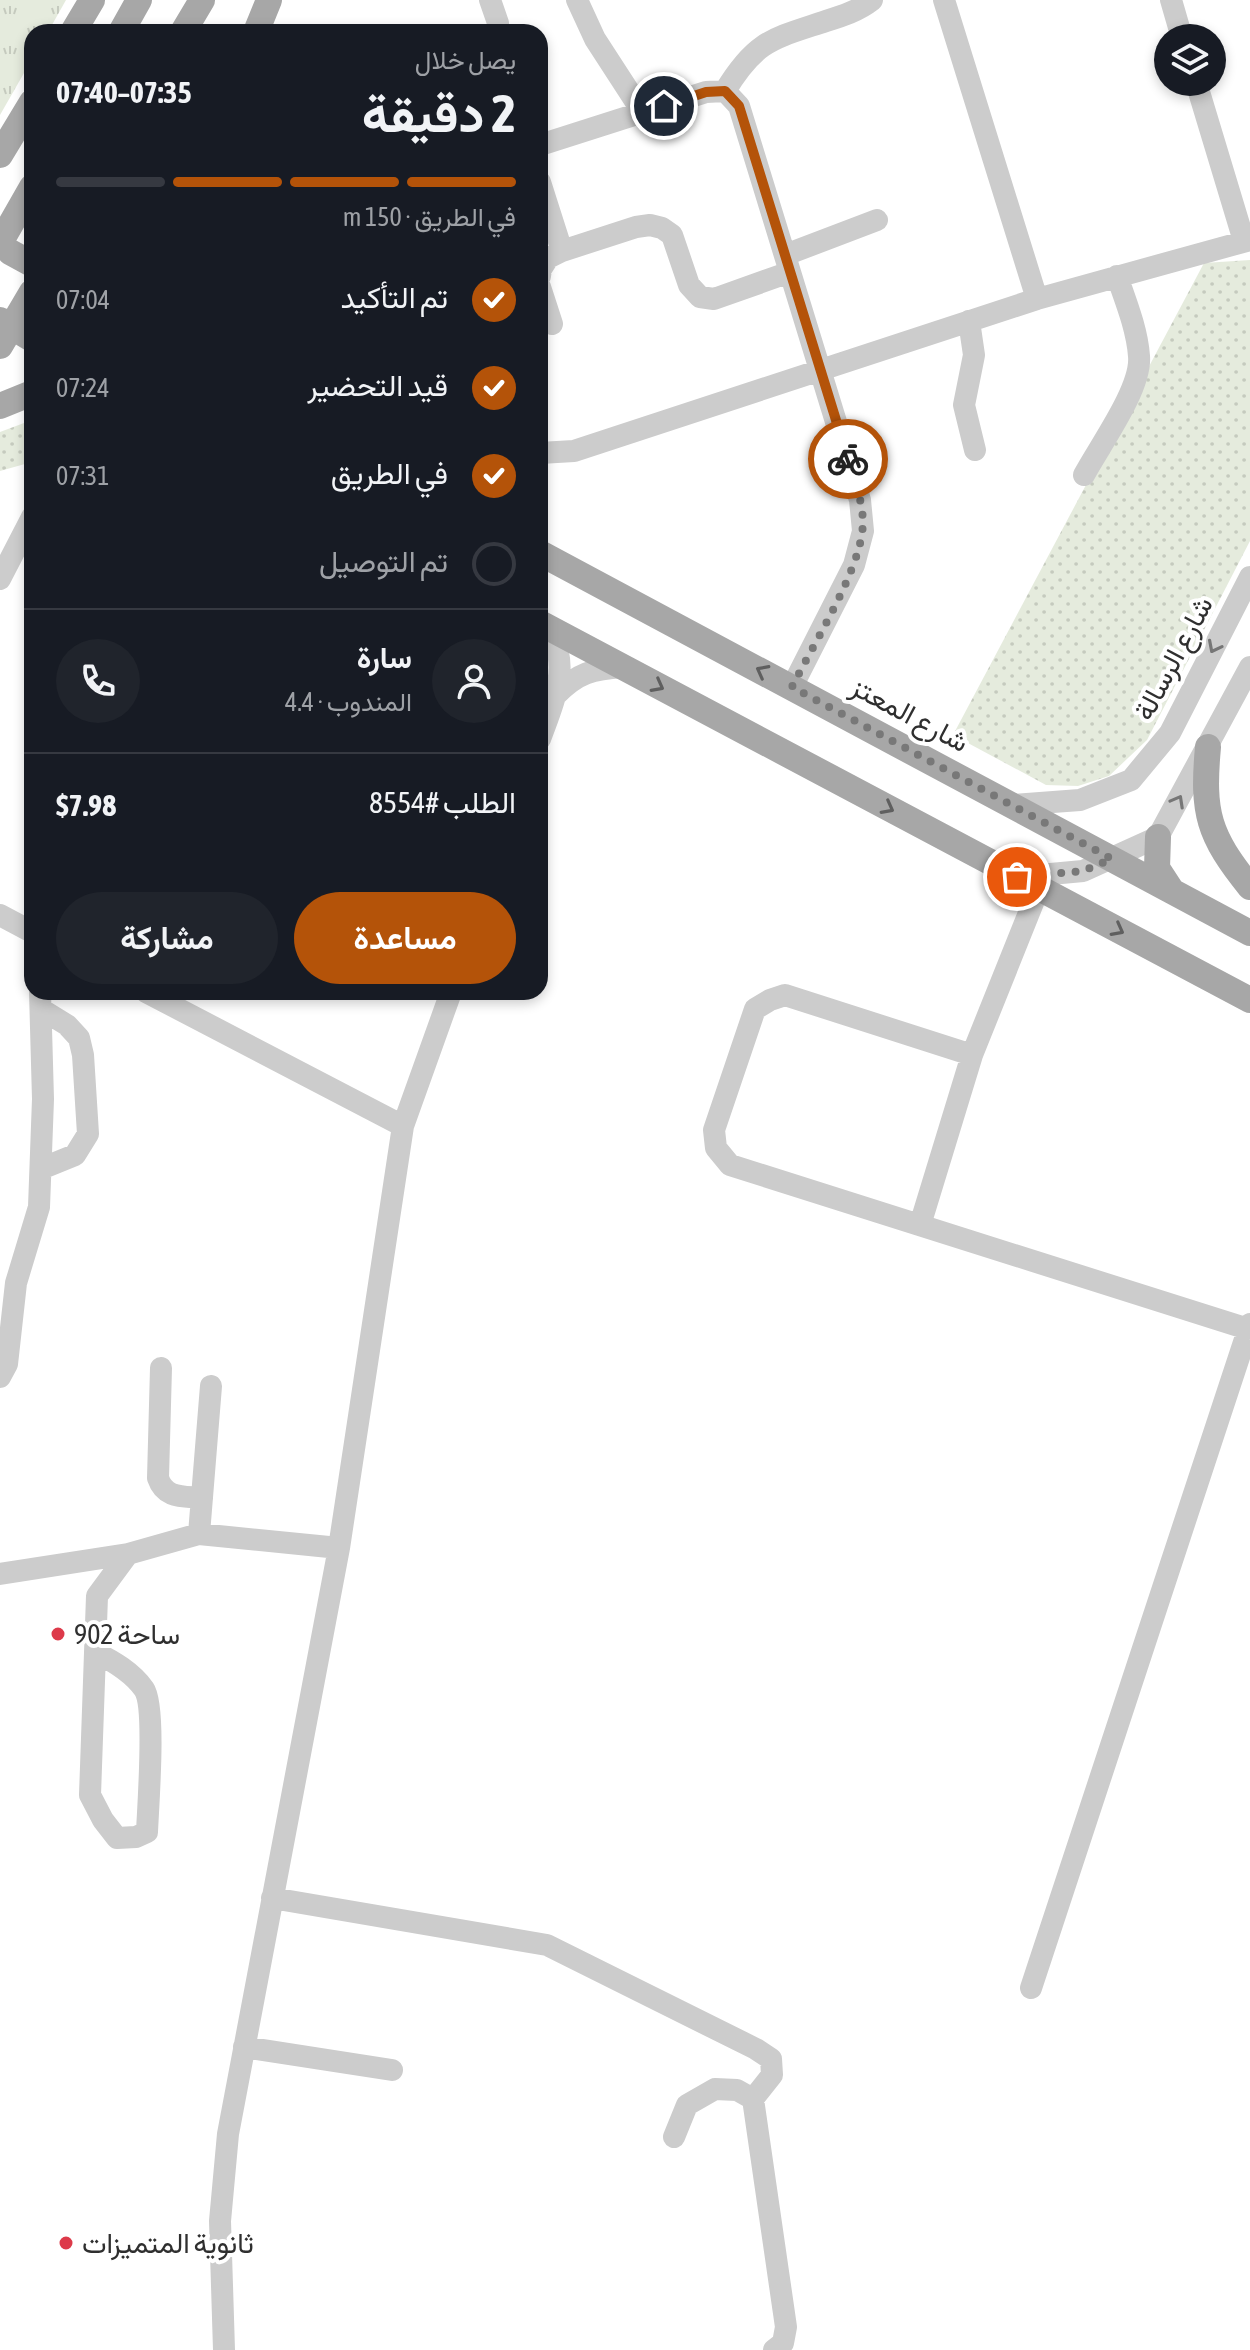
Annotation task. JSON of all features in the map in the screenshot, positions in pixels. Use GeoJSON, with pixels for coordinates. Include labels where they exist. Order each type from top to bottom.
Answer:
{"type":"FeatureCollection","features":[{"type":"Feature","properties":{"kind":"main road"},"geometry":{"type":"LineString","coordinates":[[78,24],[92,0]]}},
{"type":"Feature","properties":{"kind":"main road"},"geometry":{"type":"LineString","coordinates":[[126,24],[139,0]]}},
{"type":"Feature","properties":{"kind":"main road"},"geometry":{"type":"LineString","coordinates":[[188,24],[202,0]]}},
{"type":"Feature","properties":{"kind":"main road"},"geometry":{"type":"LineString","coordinates":[[259,24],[269,0]]}},
{"type":"Feature","properties":{"kind":"main road"},"geometry":{"type":"LineString","coordinates":[[0,155],[24,115]]}},
{"type":"Feature","properties":{"kind":"main road"},"geometry":{"type":"LineString","coordinates":[[14,253],[24,216]]}},
{"type":"Feature","properties":{"kind":"main road"},"geometry":{"type":"LineString","coordinates":[[11,333],[24,308]]}},
{"type":"Feature","properties":{"kind":"main road"},"geometry":{"type":"LineString","coordinates":[[0,406],[24,396]]}},
{"type":"Feature","properties":{"kind":"main road","name":"شارع المعتز"},"geometry":{"type":"LineString","coordinates":[[548,556],[1250,933]]}},
{"type":"Feature","properties":{"kind":"main road"},"geometry":{"type":"LineString","coordinates":[[548,629],[1250,1000]]}},
{"type":"Feature","properties":{"kind":"main road"},"geometry":{"type":"LineString","coordinates":[[1208,747],[1205,783],[1208,820],[1226,857],[1250,887]]}},
{"type":"Feature","properties":{"kind":"main road"},"geometry":{"type":"LineString","coordinates":[[1158,837],[1157,868],[1172,891]]}},
{"type":"Feature","properties":{"kind":"street"},"geometry":{"type":"LineString","coordinates":[[490,0],[498,24]]}},
{"type":"Feature","properties":{"kind":"street"},"geometry":{"type":"LineString","coordinates":[[577,0],[595,39],[643,113]]}},
{"type":"Feature","properties":{"kind":"street"},"geometry":{"type":"LineString","coordinates":[[944,0],[1037,299]]}},
{"type":"Feature","properties":{"kind":"street"},"geometry":{"type":"LineString","coordinates":[[1171,0],[1178,24]]}},
{"type":"Feature","properties":{"kind":"street"},"geometry":{"type":"LineString","coordinates":[[725,91],[743,61],[769,40],[855,11],[867,2]]}},
{"type":"Feature","properties":{"kind":"street"},"geometry":{"type":"LineString","coordinates":[[548,143],[706,92],[725,91],[739,106],[860,500],[863,531],[854,565],[792,687]]}},
{"type":"Feature","properties":{"kind":"street"},"geometry":{"type":"LineString","coordinates":[[548,453],[574,451],[1037,299],[1247,240],[1201,96]]}},
{"type":"Feature","properties":{"kind":"street"},"geometry":{"type":"LineString","coordinates":[[548,207],[562,251]]}},
{"type":"Feature","properties":{"kind":"street"},"geometry":{"type":"LineString","coordinates":[[548,258],[636,227],[650,225],[672,235],[689,285],[700,297],[714,299],[877,220]]}},
{"type":"Feature","properties":{"kind":"street"},"geometry":{"type":"LineString","coordinates":[[1084,475],[1136,383],[1138,371],[1140,358],[1136,333],[1117,276]]}},
{"type":"Feature","properties":{"kind":"street"},"geometry":{"type":"LineString","coordinates":[[548,312],[552,324]]}},
{"type":"Feature","properties":{"kind":"street"},"geometry":{"type":"LineString","coordinates":[[969,321],[974,355],[964,405],[975,450]]}},
{"type":"Feature","properties":{"kind":"street"},"geometry":{"type":"LineString","coordinates":[[0,579],[24,532]]}},
{"type":"Feature","properties":{"kind":"street","name":"شارع الرسالة"},"geometry":{"type":"LineString","coordinates":[[1012,805],[1080,800],[1131,780],[1170,733],[1250,577]]}},
{"type":"Feature","properties":{"kind":"street"},"geometry":{"type":"LineString","coordinates":[[548,635],[554,642],[559,668],[556,695],[548,717]]}},
{"type":"Feature","properties":{"kind":"street"},"geometry":{"type":"LineString","coordinates":[[556,695],[568,682],[595,669],[623,667]]}},
{"type":"Feature","properties":{"kind":"street"},"geometry":{"type":"LineString","coordinates":[[920,1225],[1028,882],[1083,871],[1158,837],[1250,667]]}},
{"type":"Feature","properties":{"kind":"street"},"geometry":{"type":"LineString","coordinates":[[0,915],[24,928]]}},
{"type":"Feature","properties":{"kind":"street"},"geometry":{"type":"LineString","coordinates":[[972,1055],[785,995],[755,1009],[714,1130],[716,1148],[730,1165],[1249,1327],[1031,1988]]}},
{"type":"Feature","properties":{"kind":"street"},"geometry":{"type":"LineString","coordinates":[[161,1000],[403,1126]]}},
{"type":"Feature","properties":{"kind":"street"},"geometry":{"type":"LineString","coordinates":[[224,2350],[220,2221],[228,2134],[339,1548],[403,1126],[448,1000]]}},
{"type":"Feature","properties":{"kind":"street"},"geometry":{"type":"LineString","coordinates":[[40,1001],[79,1038],[88,1134],[75,1155],[43,1168]]}},
{"type":"Feature","properties":{"kind":"street"},"geometry":{"type":"LineString","coordinates":[[0,1377],[7,1364],[16,1283],[39,1207],[43,1168],[40,1001]]}},
{"type":"Feature","properties":{"kind":"street"},"geometry":{"type":"LineString","coordinates":[[161,1368],[158,1478],[161,1488],[170,1496],[202,1498]]}},
{"type":"Feature","properties":{"kind":"street"},"geometry":{"type":"LineString","coordinates":[[199,1534],[211,1386]]}},
{"type":"Feature","properties":{"kind":"street"},"geometry":{"type":"LineString","coordinates":[[0,1574],[128,1554],[199,1534],[339,1548]]}},
{"type":"Feature","properties":{"kind":"street"},"geometry":{"type":"LineString","coordinates":[[95,1652],[120,1665],[146,1691],[150,1720],[147,1832],[136,1837],[117,1838],[90,1795],[95,1652],[97,1596],[128,1554]]}},
{"type":"Feature","properties":{"kind":"street"},"geometry":{"type":"LineString","coordinates":[[272,1898],[547,1945],[771,2059],[772,2075],[753,2099],[786,2327],[783,2343],[774,2350]]}},
{"type":"Feature","properties":{"kind":"street"},"geometry":{"type":"LineString","coordinates":[[244,2047],[392,2070]]}},
{"type":"Feature","properties":{"kind":"street"},"geometry":{"type":"LineString","coordinates":[[674,2137],[687,2105],[715,2089],[737,2090],[753,2099]]}},
{"type":"Feature","properties":{"kind":"green space"},"geometry":{"type":"Polygon","coordinates":[[[0,0],[66,0],[52,24],[24,24],[24,73],[0,115],[0,0]]]}},
{"type":"Feature","properties":{"kind":"green space"},"geometry":{"type":"Polygon","coordinates":[[[1250,260],[1250,541],[1147,740],[1109,776],[1078,786],[1046,785],[953,735],[1204,263],[1250,260]]]}},
{"type":"Feature","properties":{"kind":"green space"},"geometry":{"type":"Polygon","coordinates":[[[24,423],[24,464],[0,471],[0,432],[24,423]]]}},
{"type":"Feature","properties":{"kind":"way so far"},"geometry":{"type":"LineString","coordinates":[[848,459],[860,500],[863,531],[854,565],[792,687],[1112,859],[1083,871],[1017,877]]}},
{"type":"Feature","properties":{"kind":"place","name":"ساحة 902"},"geometry":{"type":"Point","coordinates":[58,1634]}},
{"type":"Feature","properties":{"kind":"place","name":"ثانوية المتميزات"},"geometry":{"type":"Point","coordinates":[66,2243]}},
{"type":"Feature","properties":{"kind":"route"},"geometry":{"type":"LineString","coordinates":[[664,106],[706,92],[725,91],[739,106],[848,459]]}}]}
